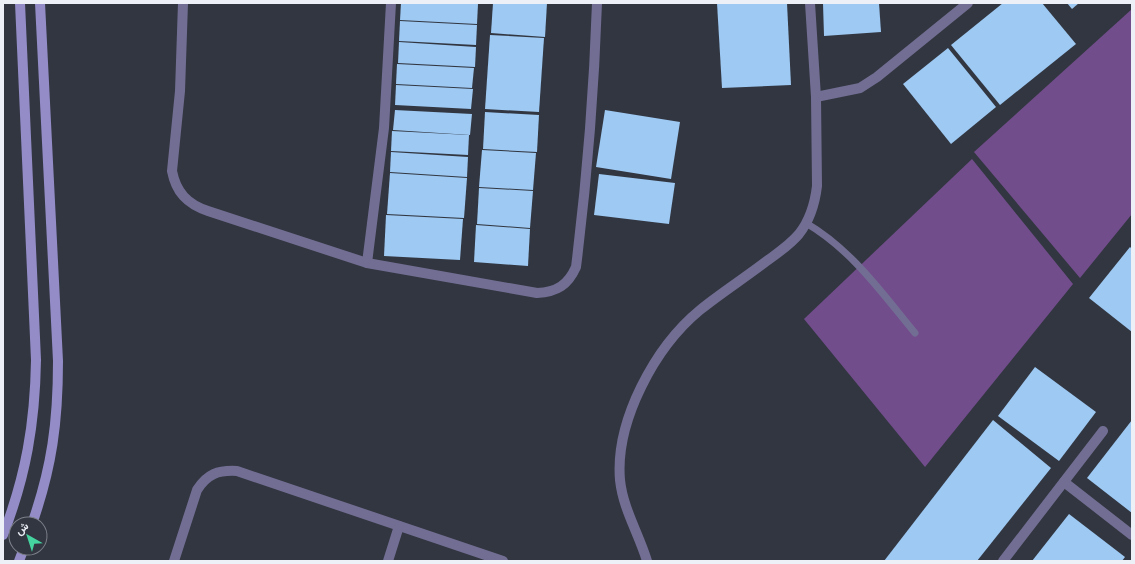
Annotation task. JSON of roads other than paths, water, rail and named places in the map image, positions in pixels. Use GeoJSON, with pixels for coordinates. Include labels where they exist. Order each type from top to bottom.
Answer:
{"type":"FeatureCollection","features":[{"type":"Feature","properties":{"kind":"street"},"geometry":{"type":"LineString","coordinates":[[3,535],[20,486],[30,445],[35,402],[36,360],[20,3]]}},
{"type":"Feature","properties":{"kind":"street"},"geometry":{"type":"LineString","coordinates":[[35,516],[42,495],[52,451],[58,406],[58,361],[40,3]]}},
{"type":"Feature","properties":{"kind":"street"},"geometry":{"type":"LineString","coordinates":[[183,3],[180,92],[172,171],[174,182],[187,201],[197,207],[367,262],[537,293],[550,293],[561,288],[571,279],[576,267],[587,176],[594,84],[597,3]]}},
{"type":"Feature","properties":{"kind":"street"},"geometry":{"type":"LineString","coordinates":[[367,262],[384,128],[391,3]]}},
{"type":"Feature","properties":{"kind":"street"},"geometry":{"type":"LineString","coordinates":[[647,561],[625,502],[620,481],[620,456],[625,429],[639,394],[656,362],[675,334],[700,310],[790,243],[806,223],[814,205],[817,186],[816,97],[810,3]]}},
{"type":"Feature","properties":{"kind":"street"},"geometry":{"type":"LineString","coordinates":[[816,97],[840,93],[866,84],[877,77],[968,3]]}},
{"type":"Feature","properties":{"kind":"street"},"geometry":{"type":"LineString","coordinates":[[1003,561],[1103,431]]}},
{"type":"Feature","properties":{"kind":"street"},"geometry":{"type":"LineString","coordinates":[[174,561],[197,490],[204,480],[214,473],[225,470],[236,471],[503,561]]}},
{"type":"Feature","properties":{"kind":"street"},"geometry":{"type":"LineString","coordinates":[[1064,482],[1132,535]]}},
{"type":"Feature","properties":{"kind":"street"},"geometry":{"type":"LineString","coordinates":[[388,561],[399,526]]}},
{"type":"Feature","properties":{"kind":"lane"},"geometry":{"type":"LineString","coordinates":[[806,223],[821,232],[848,253],[915,333]]}}]}
